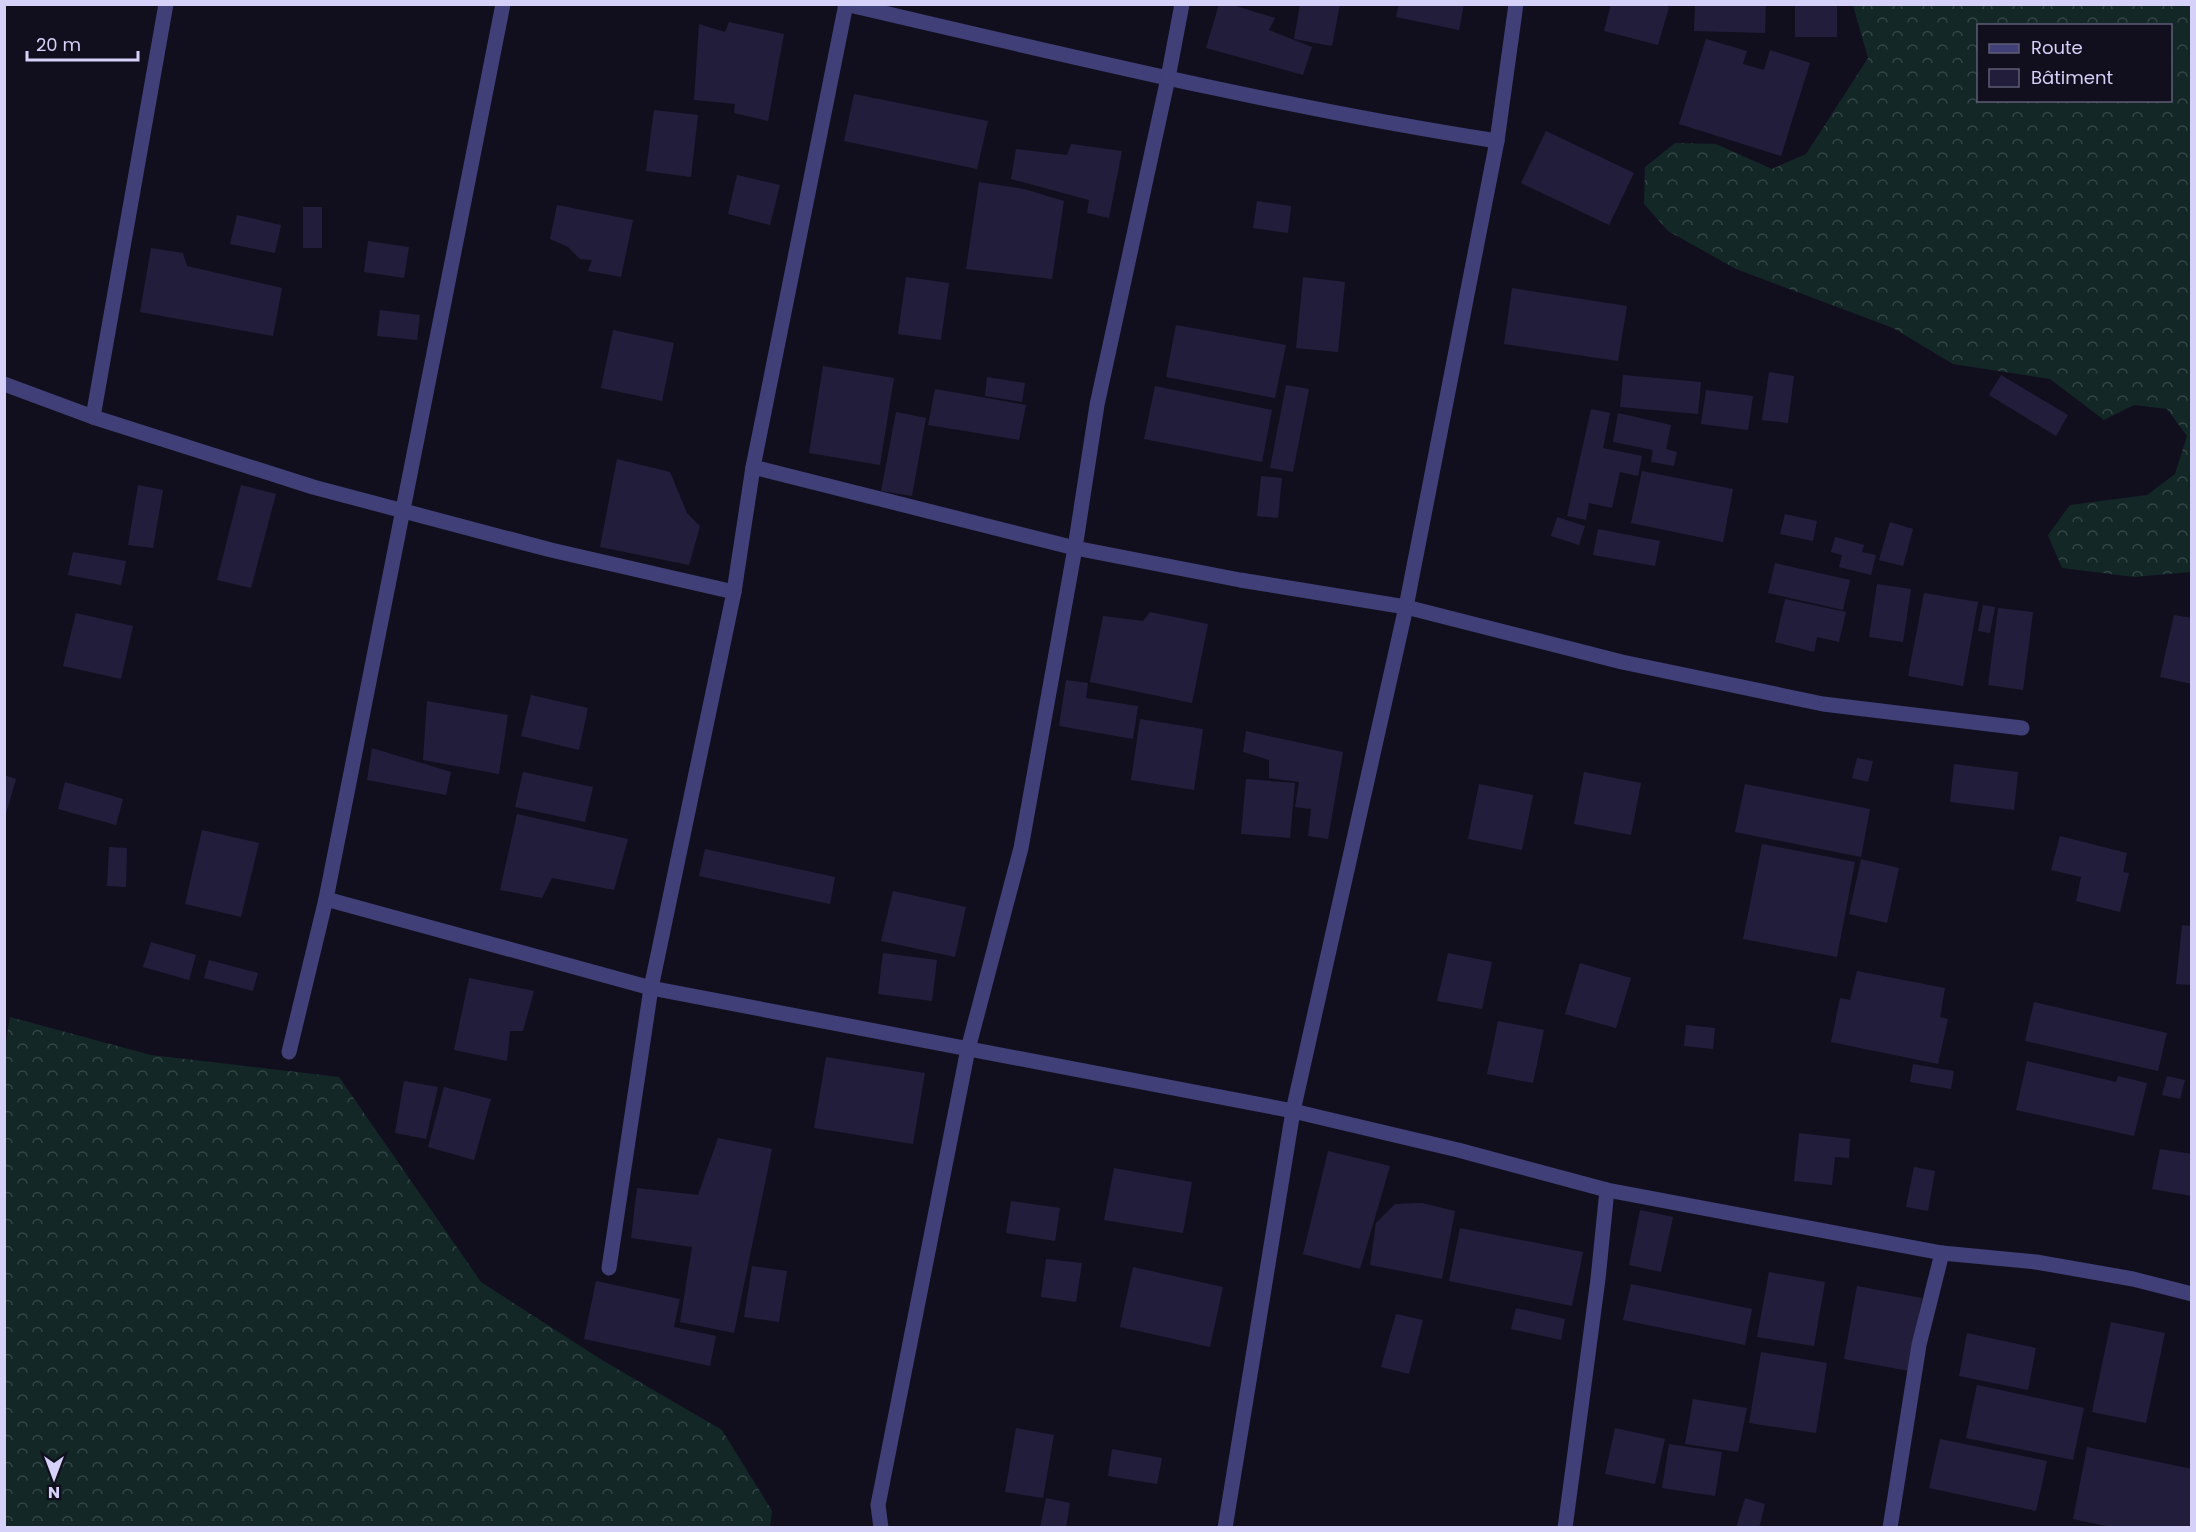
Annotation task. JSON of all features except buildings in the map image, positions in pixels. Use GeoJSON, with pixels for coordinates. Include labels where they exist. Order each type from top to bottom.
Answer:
{"type":"FeatureCollection","features":[{"type":"Feature","properties":{"kind":"street"},"geometry":{"type":"LineString","coordinates":[[93,417],[166,4]]}},
{"type":"Feature","properties":{"kind":"street"},"geometry":{"type":"LineString","coordinates":[[289,1052],[326,899],[404,512],[502,4]]}},
{"type":"Feature","properties":{"kind":"street"},"geometry":{"type":"LineString","coordinates":[[882,1527],[878,1505],[968,1049],[1021,848],[1075,548],[1097,405],[1182,4]]}},
{"type":"Feature","properties":{"kind":"street"},"geometry":{"type":"LineString","coordinates":[[1225,1527],[1293,1111],[1406,607],[1497,141],[1516,4]]}},
{"type":"Feature","properties":{"kind":"street"},"geometry":{"type":"LineString","coordinates":[[609,1268],[651,988],[734,592],[753,468],[846,5],[1168,78],[1419,129],[1497,141]]}},
{"type":"Feature","properties":{"kind":"street"},"geometry":{"type":"LineString","coordinates":[[4,384],[93,417],[313,487],[551,550],[734,592]]}},
{"type":"Feature","properties":{"kind":"street"},"geometry":{"type":"LineString","coordinates":[[753,468],[1075,548],[1240,580],[1406,607],[1622,662],[1823,704],[2022,728]]}},
{"type":"Feature","properties":{"kind":"street"},"geometry":{"type":"LineString","coordinates":[[326,899],[651,988],[1293,1111],[1458,1150],[1607,1190],[1941,1253],[2036,1262],[2133,1279],[2192,1294]]}},
{"type":"Feature","properties":{"kind":"street"},"geometry":{"type":"LineString","coordinates":[[1565,1527],[1598,1279],[1607,1190]]}},
{"type":"Feature","properties":{"kind":"street"},"geometry":{"type":"LineString","coordinates":[[1890,1527],[1919,1345],[1941,1253]]}},
{"type":"Feature","properties":{"kind":"green space"},"geometry":{"type":"Polygon","coordinates":[[[1853,5],[2191,5],[2191,572],[2134,577],[2062,568],[2048,535],[2070,505],[2147,495],[2175,474],[2187,436],[2167,409],[2134,405],[2104,420],[2050,379],[1953,364],[1893,328],[1736,269],[1668,231],[1644,204],[1645,167],[1675,143],[1716,144],[1772,169],[1806,154],[1868,58],[1853,5]]]}},
{"type":"Feature","properties":{"kind":"green space"},"geometry":{"type":"Polygon","coordinates":[[[10,1017],[151,1055],[339,1077],[481,1282],[602,1360],[722,1430],[772,1511],[770,1527],[5,1527],[4,1053],[10,1017]]]}}]}
